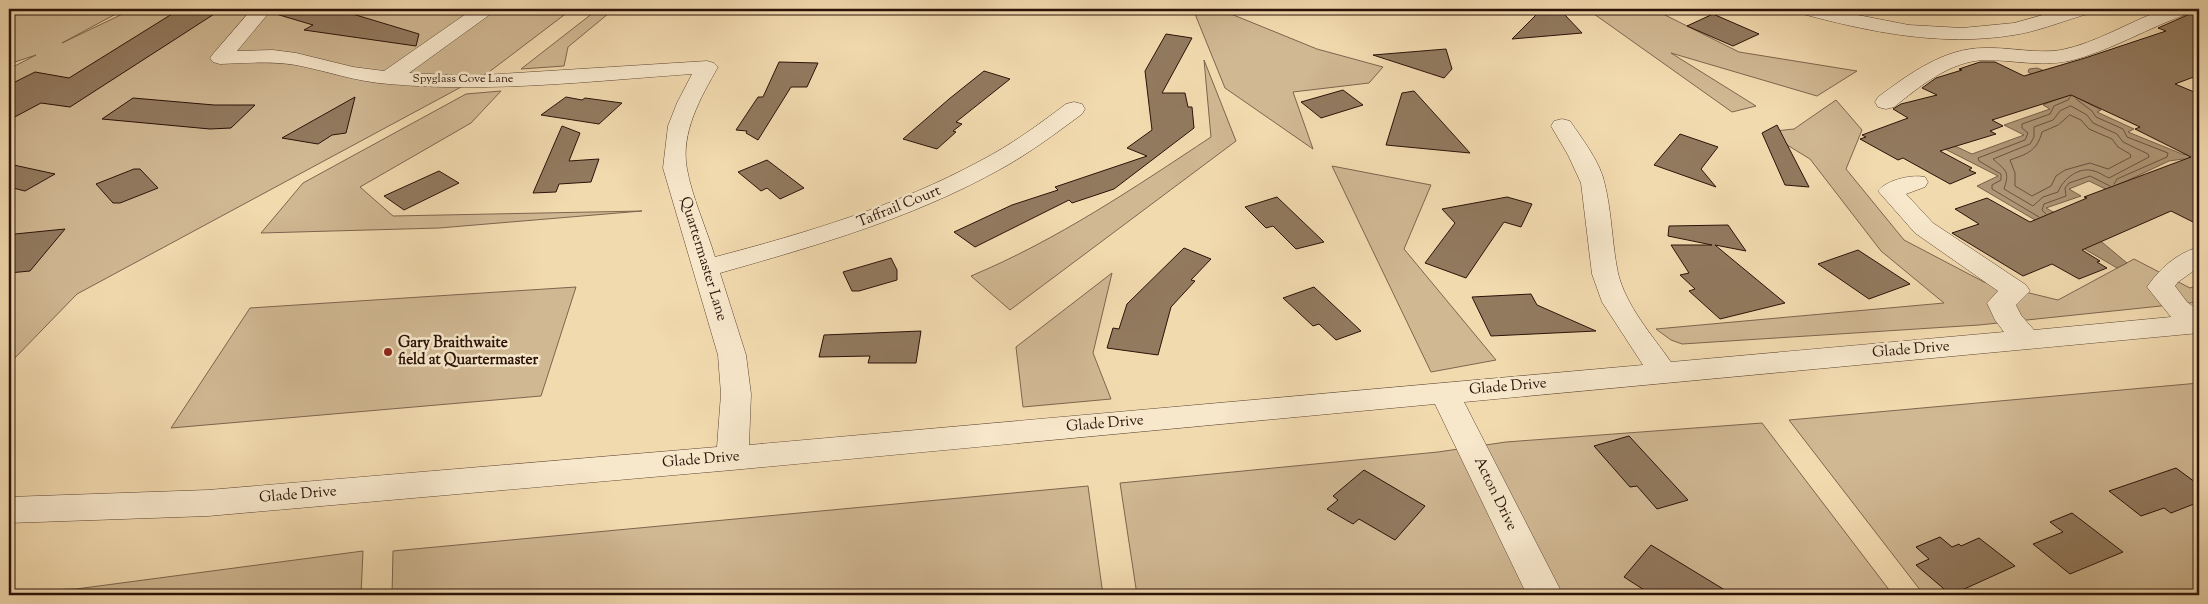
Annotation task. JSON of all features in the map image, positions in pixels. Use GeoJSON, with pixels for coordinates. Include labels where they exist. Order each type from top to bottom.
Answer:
{"type":"FeatureCollection","features":[{"type":"Feature","properties":{"kind":"street","name":"Spyglass Cove Lane"},"geometry":{"type":"LineString","coordinates":[[262,9],[220,58],[273,56],[388,78],[468,82],[707,67]]}},
{"type":"Feature","properties":{"kind":"street"},"geometry":{"type":"LineString","coordinates":[[388,78],[485,9]]}},
{"type":"Feature","properties":{"kind":"street"},"geometry":{"type":"LineString","coordinates":[[1806,9],[1885,27],[1955,33],[2012,30],[2093,13],[2133,28]]}},
{"type":"Feature","properties":{"kind":"street"},"geometry":{"type":"LineString","coordinates":[[1886,102],[1920,76],[1950,62],[1981,54],[2036,58],[2069,55],[2157,17],[2183,9]]}},
{"type":"Feature","properties":{"kind":"street","name":"Quartermaster Lane"},"geometry":{"type":"LineString","coordinates":[[707,67],[679,122],[674,145],[675,168],[732,355],[736,394],[732,458]]}},
{"type":"Feature","properties":{"kind":"street","name":"Taffrail Court"},"geometry":{"type":"LineString","coordinates":[[706,268],[816,238],[877,218],[934,194],[981,171],[1021,148],[1074,109]]}},
{"type":"Feature","properties":{"kind":"street"},"geometry":{"type":"LineString","coordinates":[[1562,126],[1580,155],[1593,183],[1605,274],[1616,302],[1663,373]]}},
{"type":"Feature","properties":{"kind":"street"},"geometry":{"type":"LineString","coordinates":[[1916,182],[1890,191],[1924,228],[2016,291],[2001,303],[2008,320],[2028,340]]}},
{"type":"Feature","properties":{"kind":"street"},"geometry":{"type":"LineString","coordinates":[[2199,255],[2168,276],[2161,287],[2177,308],[2199,324]]}},
{"type":"Feature","properties":{"kind":"street","name":"Glade Drive"},"geometry":{"type":"LineString","coordinates":[[9,510],[208,503],[732,458],[2199,324]]}},
{"type":"Feature","properties":{"kind":"street","name":"Acton Drive"},"geometry":{"type":"LineString","coordinates":[[1445,393],[1545,595]]}},
{"type":"Feature","properties":{"kind":"shaded area"},"geometry":{"type":"Polygon","coordinates":[[[9,9],[125,9],[62,43],[133,9],[572,9],[489,72],[77,294],[9,364],[9,69],[36,55],[9,64],[9,9]]]}},
{"type":"Feature","properties":{"kind":"shaded area"},"geometry":{"type":"Polygon","coordinates":[[[598,9],[614,9],[568,47],[564,66],[521,69],[598,9]]]}},
{"type":"Feature","properties":{"kind":"shaded area"},"geometry":{"type":"Polygon","coordinates":[[[1193,9],[1225,9],[1231,14],[1317,49],[1383,67],[1369,83],[1293,92],[1313,149],[1225,88],[1193,9]]]}},
{"type":"Feature","properties":{"kind":"shaded area"},"geometry":{"type":"Polygon","coordinates":[[[1587,9],[1653,9],[1739,52],[1857,71],[1817,96],[1671,53],[1756,106],[1732,112],[1587,9]]]}},
{"type":"Feature","properties":{"kind":"shaded area"},"geometry":{"type":"Polygon","coordinates":[[[1204,60],[1236,141],[1010,310],[971,276],[1003,262],[1064,230],[1124,194],[1211,137],[1204,60]]]}},
{"type":"Feature","properties":{"kind":"shaded area"},"geometry":{"type":"Polygon","coordinates":[[[501,91],[471,123],[360,187],[393,216],[642,211],[439,228],[261,233],[303,183],[466,94],[501,91]]]}},
{"type":"Feature","properties":{"kind":"shaded area"},"geometry":{"type":"Polygon","coordinates":[[[1836,100],[1862,130],[1846,169],[1904,240],[1984,282],[2058,300],[2134,259],[2190,288],[2199,285],[2199,302],[1979,325],[1682,344],[1671,340],[1656,329],[1944,303],[1881,251],[1810,159],[1766,132],[1794,129],[1836,100]]]}},
{"type":"Feature","properties":{"kind":"shaded area"},"geometry":{"type":"Polygon","coordinates":[[[1332,166],[1431,185],[1404,249],[1496,360],[1431,372],[1332,166]]]}},
{"type":"Feature","properties":{"kind":"shaded area"},"geometry":{"type":"Polygon","coordinates":[[[1112,273],[1093,353],[1111,399],[1023,407],[1016,347],[1112,273]]]}},
{"type":"Feature","properties":{"kind":"shaded area","name":"Gary Braithwaite field at Quartermaster"},"geometry":{"type":"Polygon","coordinates":[[[576,287],[541,396],[171,428],[250,308],[576,287]]]}},
{"type":"Feature","properties":{"kind":"shaded area"},"geometry":{"type":"Polygon","coordinates":[[[2199,383],[2199,595],[1924,595],[1789,420],[2199,383]]]}},
{"type":"Feature","properties":{"kind":"shaded area"},"geometry":{"type":"Polygon","coordinates":[[[1762,423],[1893,595],[1137,595],[1120,483],[1438,452],[1506,442],[1762,423]]]}},
{"type":"Feature","properties":{"kind":"shaded area"},"geometry":{"type":"Polygon","coordinates":[[[1088,486],[1103,595],[392,595],[393,551],[1088,486]]]}},
{"type":"Feature","properties":{"kind":"shaded area"},"geometry":{"type":"Polygon","coordinates":[[[363,551],[361,595],[9,595],[9,591],[76,589],[363,551]]]}},
{"type":"Feature","properties":{"kind":"water"},"geometry":{"type":"Polygon","coordinates":[[[2037,68],[2053,74],[2080,99],[2101,110],[2097,112],[2134,129],[2128,132],[2182,154],[2199,156],[2199,163],[2183,159],[2169,161],[2118,185],[2157,214],[2089,181],[2069,189],[2081,196],[2046,208],[2091,233],[2127,263],[2117,268],[1977,186],[1998,176],[1945,149],[1925,132],[1972,154],[2024,135],[2004,125],[2050,109],[2043,105],[2067,95],[2028,72],[2029,69],[2037,68]]]}},
{"type":"Feature","properties":{"kind":"building"},"geometry":{"type":"Polygon","coordinates":[[[180,9],[222,9],[70,107],[41,103],[9,120],[9,85],[35,72],[69,78],[180,9]]]}},
{"type":"Feature","properties":{"kind":"building"},"geometry":{"type":"Polygon","coordinates":[[[276,9],[336,9],[419,34],[416,46],[304,30],[313,25],[276,14],[276,9]]]}},
{"type":"Feature","properties":{"kind":"building"},"geometry":{"type":"Polygon","coordinates":[[[1542,9],[1564,14],[1582,33],[1512,39],[1542,9]]]}},
{"type":"Feature","properties":{"kind":"building"},"geometry":{"type":"Polygon","coordinates":[[[2199,10],[2199,75],[2175,84],[2199,94],[2199,196],[2195,198],[2199,200],[2199,225],[2171,211],[2082,250],[2100,261],[2097,262],[2107,268],[2079,279],[2052,264],[2023,276],[1952,233],[1979,224],[1955,209],[1987,198],[2030,222],[2087,198],[2084,197],[2191,157],[2135,129],[2140,127],[2071,95],[1992,120],[2003,126],[1990,131],[1996,134],[1940,151],[1972,168],[1969,170],[1976,173],[1950,184],[1903,158],[1898,160],[1860,139],[1866,137],[1862,135],[1908,118],[1893,109],[1901,104],[1937,95],[1922,88],[1936,78],[1962,70],[1959,69],[1980,62],[1995,62],[2024,76],[2166,31],[2158,28],[2199,10]]]}},
{"type":"Feature","properties":{"kind":"building"},"geometry":{"type":"Polygon","coordinates":[[[1713,14],[1759,34],[1733,46],[1687,26],[1713,14]]]}},
{"type":"Feature","properties":{"kind":"building"},"geometry":{"type":"Polygon","coordinates":[[[1166,34],[1192,38],[1162,93],[1185,93],[1188,107],[1192,107],[1194,128],[1114,189],[1072,203],[1069,200],[975,247],[954,232],[1012,205],[1058,190],[1055,187],[1147,156],[1127,148],[1152,130],[1145,71],[1166,34]]]}},
{"type":"Feature","properties":{"kind":"building"},"geometry":{"type":"Polygon","coordinates":[[[1446,49],[1452,69],[1444,78],[1373,55],[1446,49]]]}},
{"type":"Feature","properties":{"kind":"building"},"geometry":{"type":"Polygon","coordinates":[[[779,62],[818,63],[807,87],[791,87],[758,140],[746,133],[747,131],[736,130],[758,97],[763,97],[779,62]]]}},
{"type":"Feature","properties":{"kind":"building"},"geometry":{"type":"Polygon","coordinates":[[[984,71],[1010,79],[956,122],[962,124],[937,149],[903,139],[949,99],[984,71]]]}},
{"type":"Feature","properties":{"kind":"building"},"geometry":{"type":"Polygon","coordinates":[[[1343,90],[1363,105],[1321,118],[1301,102],[1343,90]]]}},
{"type":"Feature","properties":{"kind":"building"},"geometry":{"type":"Polygon","coordinates":[[[1414,91],[1470,153],[1386,145],[1402,93],[1414,91]]]}},
{"type":"Feature","properties":{"kind":"building"},"geometry":{"type":"Polygon","coordinates":[[[355,97],[346,133],[332,135],[318,144],[282,138],[355,97]]]}},
{"type":"Feature","properties":{"kind":"building"},"geometry":{"type":"Polygon","coordinates":[[[566,97],[622,103],[599,124],[541,115],[566,97]]]}},
{"type":"Feature","properties":{"kind":"building"},"geometry":{"type":"Polygon","coordinates":[[[133,98],[214,105],[255,105],[231,128],[210,129],[102,119],[133,98]]]}},
{"type":"Feature","properties":{"kind":"building"},"geometry":{"type":"Polygon","coordinates":[[[1777,125],[1809,187],[1785,185],[1762,133],[1777,125]]]}},
{"type":"Feature","properties":{"kind":"building"},"geometry":{"type":"Polygon","coordinates":[[[562,126],[580,133],[569,161],[599,159],[591,182],[559,184],[556,192],[533,193],[562,126]]]}},
{"type":"Feature","properties":{"kind":"building"},"geometry":{"type":"Polygon","coordinates":[[[1680,134],[1718,147],[1701,169],[1716,187],[1654,165],[1680,134]]]}},
{"type":"Feature","properties":{"kind":"building"},"geometry":{"type":"Polygon","coordinates":[[[767,160],[804,188],[780,199],[767,188],[761,191],[738,172],[767,160]]]}},
{"type":"Feature","properties":{"kind":"building"},"geometry":{"type":"Polygon","coordinates":[[[9,164],[55,174],[25,191],[9,187],[9,164]]]}},
{"type":"Feature","properties":{"kind":"building"},"geometry":{"type":"Polygon","coordinates":[[[134,169],[140,169],[158,188],[120,203],[113,203],[96,184],[134,169]]]}},
{"type":"Feature","properties":{"kind":"building"},"geometry":{"type":"Polygon","coordinates":[[[439,171],[459,183],[404,210],[384,196],[439,171]]]}},
{"type":"Feature","properties":{"kind":"building"},"geometry":{"type":"Polygon","coordinates":[[[1277,197],[1324,242],[1296,249],[1273,226],[1266,228],[1245,207],[1277,197]]]}},
{"type":"Feature","properties":{"kind":"building"},"geometry":{"type":"Polygon","coordinates":[[[1507,197],[1532,204],[1521,227],[1504,222],[1466,278],[1425,263],[1455,223],[1442,209],[1507,197]]]}},
{"type":"Feature","properties":{"kind":"building"},"geometry":{"type":"Polygon","coordinates":[[[1728,225],[1746,251],[1715,245],[1785,303],[1720,319],[1689,291],[1695,289],[1680,275],[1689,273],[1671,245],[1712,245],[1668,236],[1669,226],[1728,225]]]}},
{"type":"Feature","properties":{"kind":"building"},"geometry":{"type":"Polygon","coordinates":[[[65,229],[30,271],[9,273],[9,241],[15,234],[65,229]]]}},
{"type":"Feature","properties":{"kind":"building"},"geometry":{"type":"Polygon","coordinates":[[[1184,248],[1211,259],[1191,280],[1195,281],[1171,307],[1158,355],[1107,348],[1113,328],[1119,329],[1127,304],[1184,248]]]}},
{"type":"Feature","properties":{"kind":"building"},"geometry":{"type":"Polygon","coordinates":[[[1858,250],[1910,284],[1869,299],[1818,264],[1858,250]]]}},
{"type":"Feature","properties":{"kind":"building"},"geometry":{"type":"Polygon","coordinates":[[[891,258],[897,270],[897,280],[859,291],[852,291],[843,272],[891,258]]]}},
{"type":"Feature","properties":{"kind":"building"},"geometry":{"type":"Polygon","coordinates":[[[1314,287],[1361,331],[1336,340],[1319,324],[1313,326],[1283,298],[1314,287]]]}},
{"type":"Feature","properties":{"kind":"building"},"geometry":{"type":"Polygon","coordinates":[[[1531,294],[1537,305],[1596,331],[1491,336],[1472,297],[1531,294]]]}},
{"type":"Feature","properties":{"kind":"building"},"geometry":{"type":"Polygon","coordinates":[[[921,331],[916,363],[868,363],[870,356],[819,357],[824,335],[921,331]]]}},
{"type":"Feature","properties":{"kind":"building"},"geometry":{"type":"Polygon","coordinates":[[[1629,436],[1688,500],[1657,509],[1637,486],[1630,487],[1594,446],[1629,436]]]}},
{"type":"Feature","properties":{"kind":"building"},"geometry":{"type":"Polygon","coordinates":[[[2176,468],[2199,485],[2199,502],[2171,513],[2164,508],[2141,516],[2109,491],[2176,468]]]}},
{"type":"Feature","properties":{"kind":"building"},"geometry":{"type":"Polygon","coordinates":[[[1364,470],[1425,506],[1395,540],[1359,519],[1353,524],[1327,509],[1338,500],[1333,496],[1364,470]]]}},
{"type":"Feature","properties":{"kind":"building"},"geometry":{"type":"Polygon","coordinates":[[[2072,513],[2123,552],[2070,574],[2033,544],[2063,532],[2050,522],[2072,513]]]}},
{"type":"Feature","properties":{"kind":"building"},"geometry":{"type":"Polygon","coordinates":[[[1940,537],[1952,547],[1959,544],[1961,546],[1979,538],[2015,566],[1951,595],[1916,565],[1929,559],[1916,547],[1940,537]]]}},
{"type":"Feature","properties":{"kind":"building"},"geometry":{"type":"Polygon","coordinates":[[[1651,545],[1733,595],[1652,595],[1624,577],[1651,545]]]}},
{"type":"Feature","properties":{"kind":"place","name":"Gary Braithwaite field at Quartermaster"},"geometry":{"type":"Point","coordinates":[388,352]}}]}
